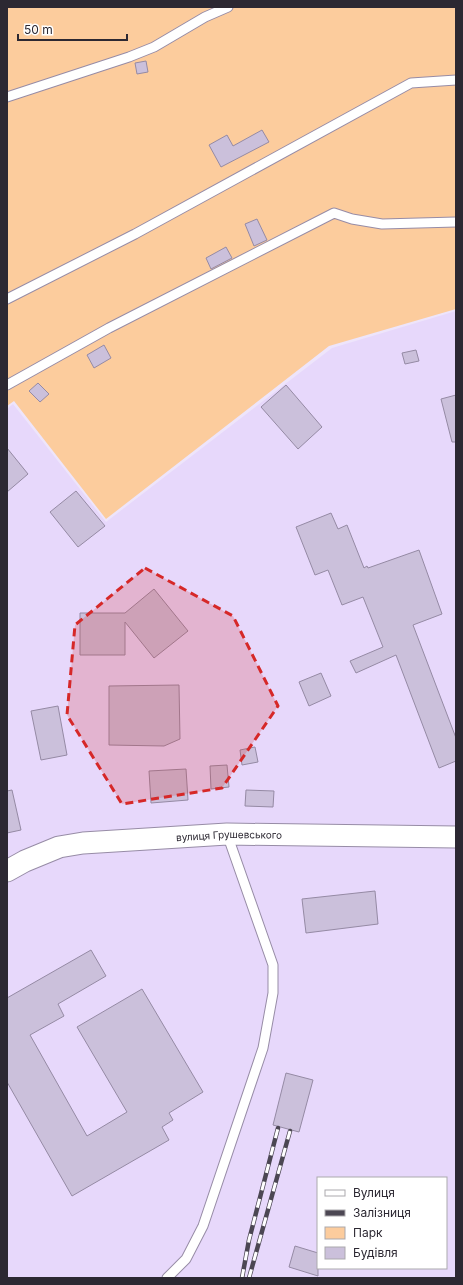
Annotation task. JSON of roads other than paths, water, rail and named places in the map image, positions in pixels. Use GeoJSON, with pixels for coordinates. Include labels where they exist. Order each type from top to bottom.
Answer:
{"type":"FeatureCollection","features":[{"type":"Feature","properties":{"kind":"street","name":"вулиця Грушевського"},"geometry":{"type":"LineString","coordinates":[[7,870],[59,847],[83,843],[227,834],[456,837]]}},
{"type":"Feature","properties":{"kind":"lane"},"geometry":{"type":"LineString","coordinates":[[7,97],[129,57],[154,47],[205,17],[228,7]]}},
{"type":"Feature","properties":{"kind":"lane"},"geometry":{"type":"LineString","coordinates":[[7,299],[135,234],[411,83],[456,80]]}},
{"type":"Feature","properties":{"kind":"lane"},"geometry":{"type":"LineString","coordinates":[[7,385],[109,328],[334,213],[352,219],[382,224],[456,222]]}},
{"type":"Feature","properties":{"kind":"lane"},"geometry":{"type":"LineString","coordinates":[[167,1278],[186,1259],[202,1226],[263,1048],[273,992],[273,965],[227,834]]}},
{"type":"Feature","properties":{"kind":"railway"},"geometry":{"type":"LineString","coordinates":[[242,1278],[249,1240],[278,1128]]}},
{"type":"Feature","properties":{"kind":"railway"},"geometry":{"type":"LineString","coordinates":[[249,1278],[290,1131]]}}]}
